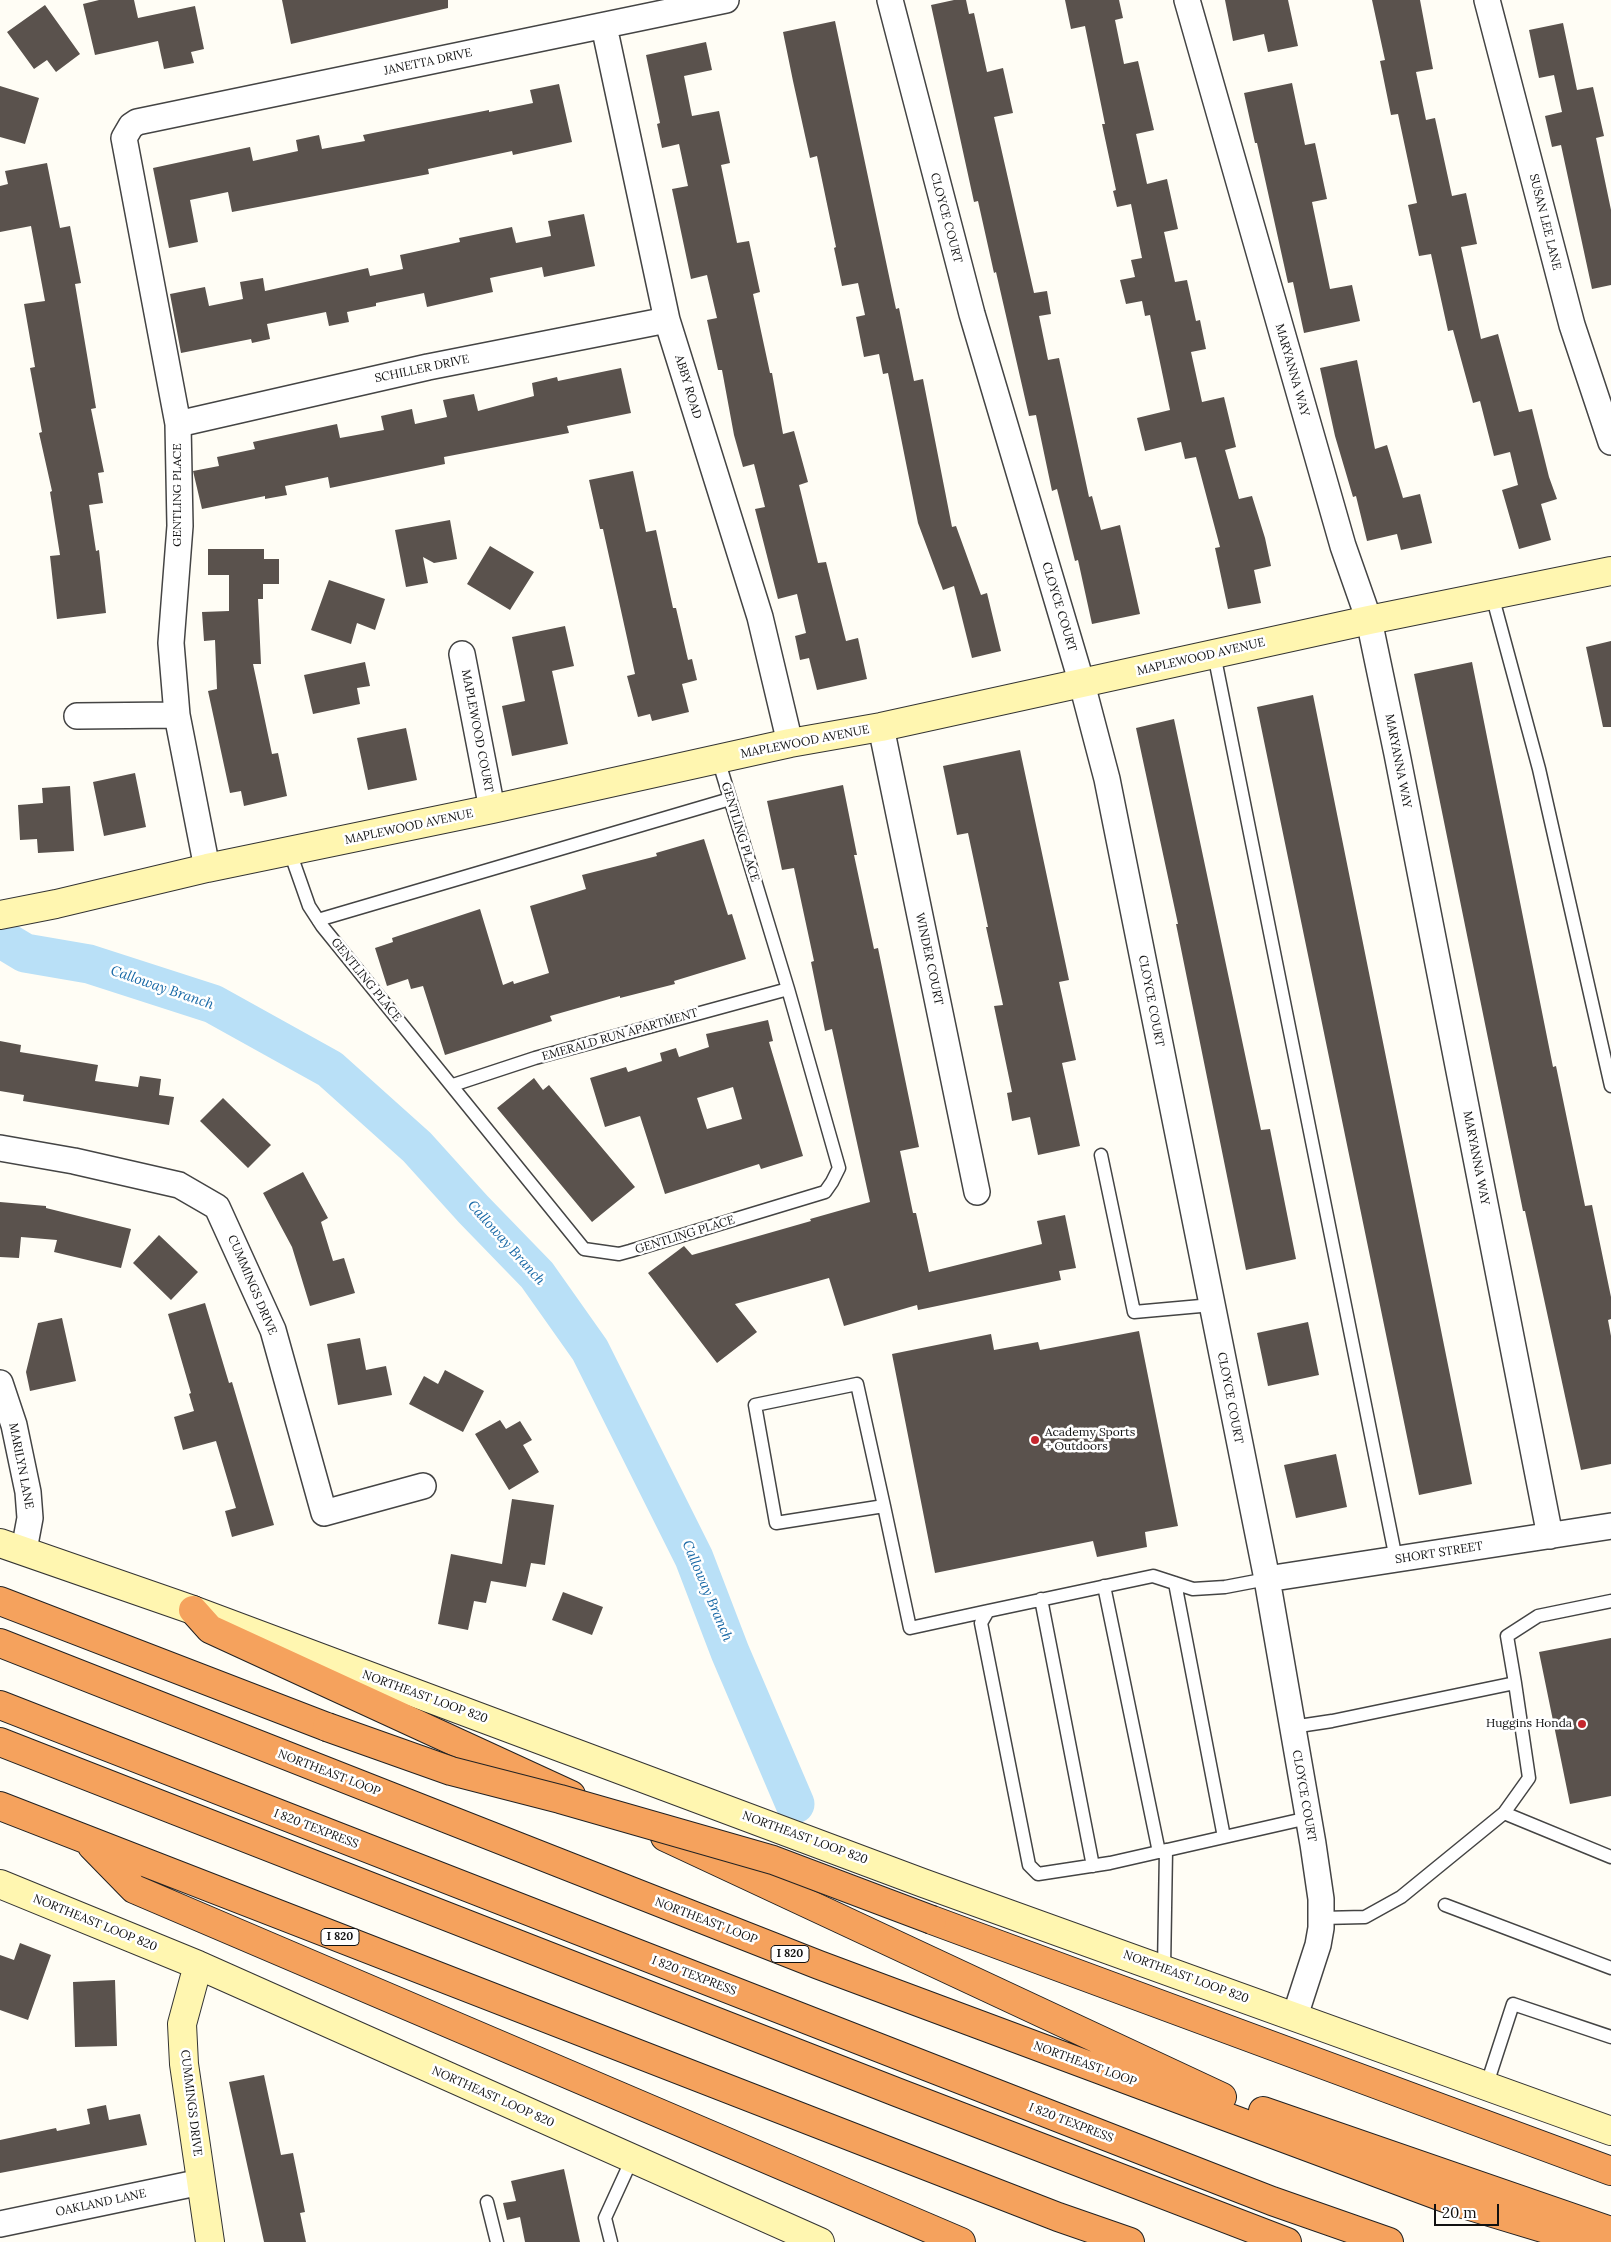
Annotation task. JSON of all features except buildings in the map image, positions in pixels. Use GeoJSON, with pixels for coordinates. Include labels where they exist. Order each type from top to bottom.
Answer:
{"type":"FeatureCollection","features":[{"type":"Feature","properties":{"kind":"highway"},"geometry":{"type":"LineString","coordinates":[[0,1601],[327,1727],[451,1771],[560,1799],[773,1860],[1611,2171]]}},
{"type":"Feature","properties":{"kind":"highway"},"geometry":{"type":"LineString","coordinates":[[193,1610],[210,1629],[739,1872],[1214,2094],[1611,2231]]}},
{"type":"Feature","properties":{"kind":"highway","name":"NORTHEAST LOOP"},"geometry":{"type":"LineString","coordinates":[[0,1643],[819,1965],[1450,2200],[1588,2242]]}},
{"type":"Feature","properties":{"kind":"highway","name":"I 820 TEXPRESS"},"geometry":{"type":"LineString","coordinates":[[0,1705],[1263,2198],[1389,2242]]}},
{"type":"Feature","properties":{"kind":"highway"},"geometry":{"type":"LineString","coordinates":[[0,1742],[889,2090],[1287,2242]]}},
{"type":"Feature","properties":{"kind":"highway","name":"I 820"},"geometry":{"type":"LineString","coordinates":[[0,1806],[1058,2217],[1130,2242]]}},
{"type":"Feature","properties":{"kind":"highway"},"geometry":{"type":"LineString","coordinates":[[85,1840],[134,1888],[961,2242]]}},
{"type":"Feature","properties":{"kind":"main road","name":"MAPLEWOOD AVENUE"},"geometry":{"type":"LineString","coordinates":[[0,914],[56,904],[207,868],[492,809],[790,743],[881,727],[1368,620],[1611,571]]}},
{"type":"Feature","properties":{"kind":"main road","name":"NORTHEAST LOOP 820"},"geometry":{"type":"LineString","coordinates":[[12,1546],[193,1610],[923,1883],[1486,2087],[1608,2124]]}},
{"type":"Feature","properties":{"kind":"main road","name":"NORTHEAST LOOP 820"},"geometry":{"type":"LineString","coordinates":[[0,1884],[198,1965],[820,2242]]}},
{"type":"Feature","properties":{"kind":"main road","name":"CUMMINGS DRIVE"},"geometry":{"type":"LineString","coordinates":[[198,1965],[182,2024],[184,2064],[210,2242]]}},
{"type":"Feature","properties":{"kind":"street","name":"JANETTA DRIVE"},"geometry":{"type":"LineString","coordinates":[[131,126],[137,122],[726,0]]}},
{"type":"Feature","properties":{"kind":"street","name":"CLOYCE COURT"},"geometry":{"type":"LineString","coordinates":[[890,0],[972,314],[1082,684],[1106,779],[1212,1304],[1266,1579],[1321,1899],[1318,1945],[1294,2016]]}},
{"type":"Feature","properties":{"kind":"street","name":"MARYANNA WAY"},"geometry":{"type":"LineString","coordinates":[[1188,0],[1343,546],[1368,620],[1397,754],[1550,1536]]}},
{"type":"Feature","properties":{"kind":"street","name":"SUSAN LEE LANE"},"geometry":{"type":"LineString","coordinates":[[1487,0],[1572,326],[1611,442]]}},
{"type":"Feature","properties":{"kind":"street","name":"ABBY ROAD"},"geometry":{"type":"LineString","coordinates":[[604,26],[667,320],[760,617],[790,743]]}},
{"type":"Feature","properties":{"kind":"street","name":"GENTLING PLACE"},"geometry":{"type":"LineString","coordinates":[[131,126],[124,138],[178,424],[180,526],[171,643],[177,715],[207,868]]}},
{"type":"Feature","properties":{"kind":"street","name":"SCHILLER DRIVE"},"geometry":{"type":"LineString","coordinates":[[178,424],[428,367],[667,320]]}},
{"type":"Feature","properties":{"kind":"street","name":"MAPLEWOOD COURT"},"geometry":{"type":"LineString","coordinates":[[462,654],[492,809]]}},
{"type":"Feature","properties":{"kind":"street"},"geometry":{"type":"LineString","coordinates":[[77,716],[177,715]]}},
{"type":"Feature","properties":{"kind":"street","name":"WINDER COURT"},"geometry":{"type":"LineString","coordinates":[[881,727],[977,1192]]}},
{"type":"Feature","properties":{"kind":"street","name":"CUMMINGS DRIVE"},"geometry":{"type":"LineString","coordinates":[[0,1148],[74,1161],[179,1185],[217,1207],[273,1330],[324,1514],[423,1486]]}},
{"type":"Feature","properties":{"kind":"street","name":"MARILYN LANE"},"geometry":{"type":"LineString","coordinates":[[0,1383],[14,1425],[28,1492],[30,1518],[12,1546]]}},
{"type":"Feature","properties":{"kind":"street","name":"SHORT STREET"},"geometry":{"type":"LineString","coordinates":[[1266,1579],[1611,1526]]}},
{"type":"Feature","properties":{"kind":"street","name":"OAKLAND LANE"},"geometry":{"type":"LineString","coordinates":[[0,2224],[201,2182]]}},
{"type":"Feature","properties":{"kind":"lane"},"geometry":{"type":"LineString","coordinates":[[1492,595],[1539,769],[1611,1086]]}},
{"type":"Feature","properties":{"kind":"lane"},"geometry":{"type":"LineString","coordinates":[[1214,654],[1396,1560]]}},
{"type":"Feature","properties":{"kind":"lane","name":"GENTLING PLACE"},"geometry":{"type":"LineString","coordinates":[[290,852],[309,906],[318,920],[584,1249],[619,1254],[825,1192],[839,1168],[788,989],[718,759]]}},
{"type":"Feature","properties":{"kind":"lane"},"geometry":{"type":"LineString","coordinates":[[318,920],[730,799]]}},
{"type":"Feature","properties":{"kind":"lane","name":"EMERALD RUN APARTMENT"},"geometry":{"type":"LineString","coordinates":[[453,1085],[535,1058],[788,989]]}},
{"type":"Feature","properties":{"kind":"lane"},"geometry":{"type":"LineString","coordinates":[[1101,1155],[1134,1312],[1212,1304]]}},
{"type":"Feature","properties":{"kind":"lane"},"geometry":{"type":"LineString","coordinates":[[884,1506],[776,1523],[755,1405],[857,1384],[884,1506],[910,1628],[1153,1576],[1193,1588],[1225,1587],[1266,1579]]}},
{"type":"Feature","properties":{"kind":"lane"},"geometry":{"type":"LineString","coordinates":[[1175,1583],[1224,1837]]}},
{"type":"Feature","properties":{"kind":"lane"},"geometry":{"type":"LineString","coordinates":[[1104,1586],[1163,1851],[1164,1969]]}},
{"type":"Feature","properties":{"kind":"lane"},"geometry":{"type":"LineString","coordinates":[[1041,1600],[1093,1866]]}},
{"type":"Feature","properties":{"kind":"lane"},"geometry":{"type":"LineString","coordinates":[[1321,1918],[1365,1917],[1401,1897],[1504,1813],[1529,1778],[1507,1636],[1538,1616],[1611,1601]]}},
{"type":"Feature","properties":{"kind":"lane"},"geometry":{"type":"LineString","coordinates":[[988,1611],[981,1623],[1029,1865],[1038,1874],[1093,1866],[1308,1818]]}},
{"type":"Feature","properties":{"kind":"lane"},"geometry":{"type":"LineString","coordinates":[[1292,1727],[1515,1683]]}},
{"type":"Feature","properties":{"kind":"lane"},"geometry":{"type":"LineString","coordinates":[[1504,1813],[1611,1857]]}},
{"type":"Feature","properties":{"kind":"lane"},"geometry":{"type":"LineString","coordinates":[[1445,1905],[1611,1968]]}},
{"type":"Feature","properties":{"kind":"lane"},"geometry":{"type":"LineString","coordinates":[[1486,2087],[1513,2004],[1611,2037]]}},
{"type":"Feature","properties":{"kind":"lane"},"geometry":{"type":"LineString","coordinates":[[611,2242],[605,2218],[632,2159]]}},
{"type":"Feature","properties":{"kind":"lane"},"geometry":{"type":"LineString","coordinates":[[487,2202],[497,2242]]}},
{"type":"Feature","properties":{"kind":"waterway","name":"Calloway Branch"},"geometry":{"type":"LineString","coordinates":[[0,938],[25,953],[89,964],[213,1004],[330,1069],[417,1147],[473,1209],[537,1275],[590,1350],[694,1558],[730,1652],[795,1804]]}},
{"type":"Feature","properties":{"kind":"place","name":"Academy Sports + Outdoors"},"geometry":{"type":"Point","coordinates":[1035,1440]}},
{"type":"Feature","properties":{"kind":"place","name":"Huggins Honda"},"geometry":{"type":"Point","coordinates":[1582,1724]}}]}
